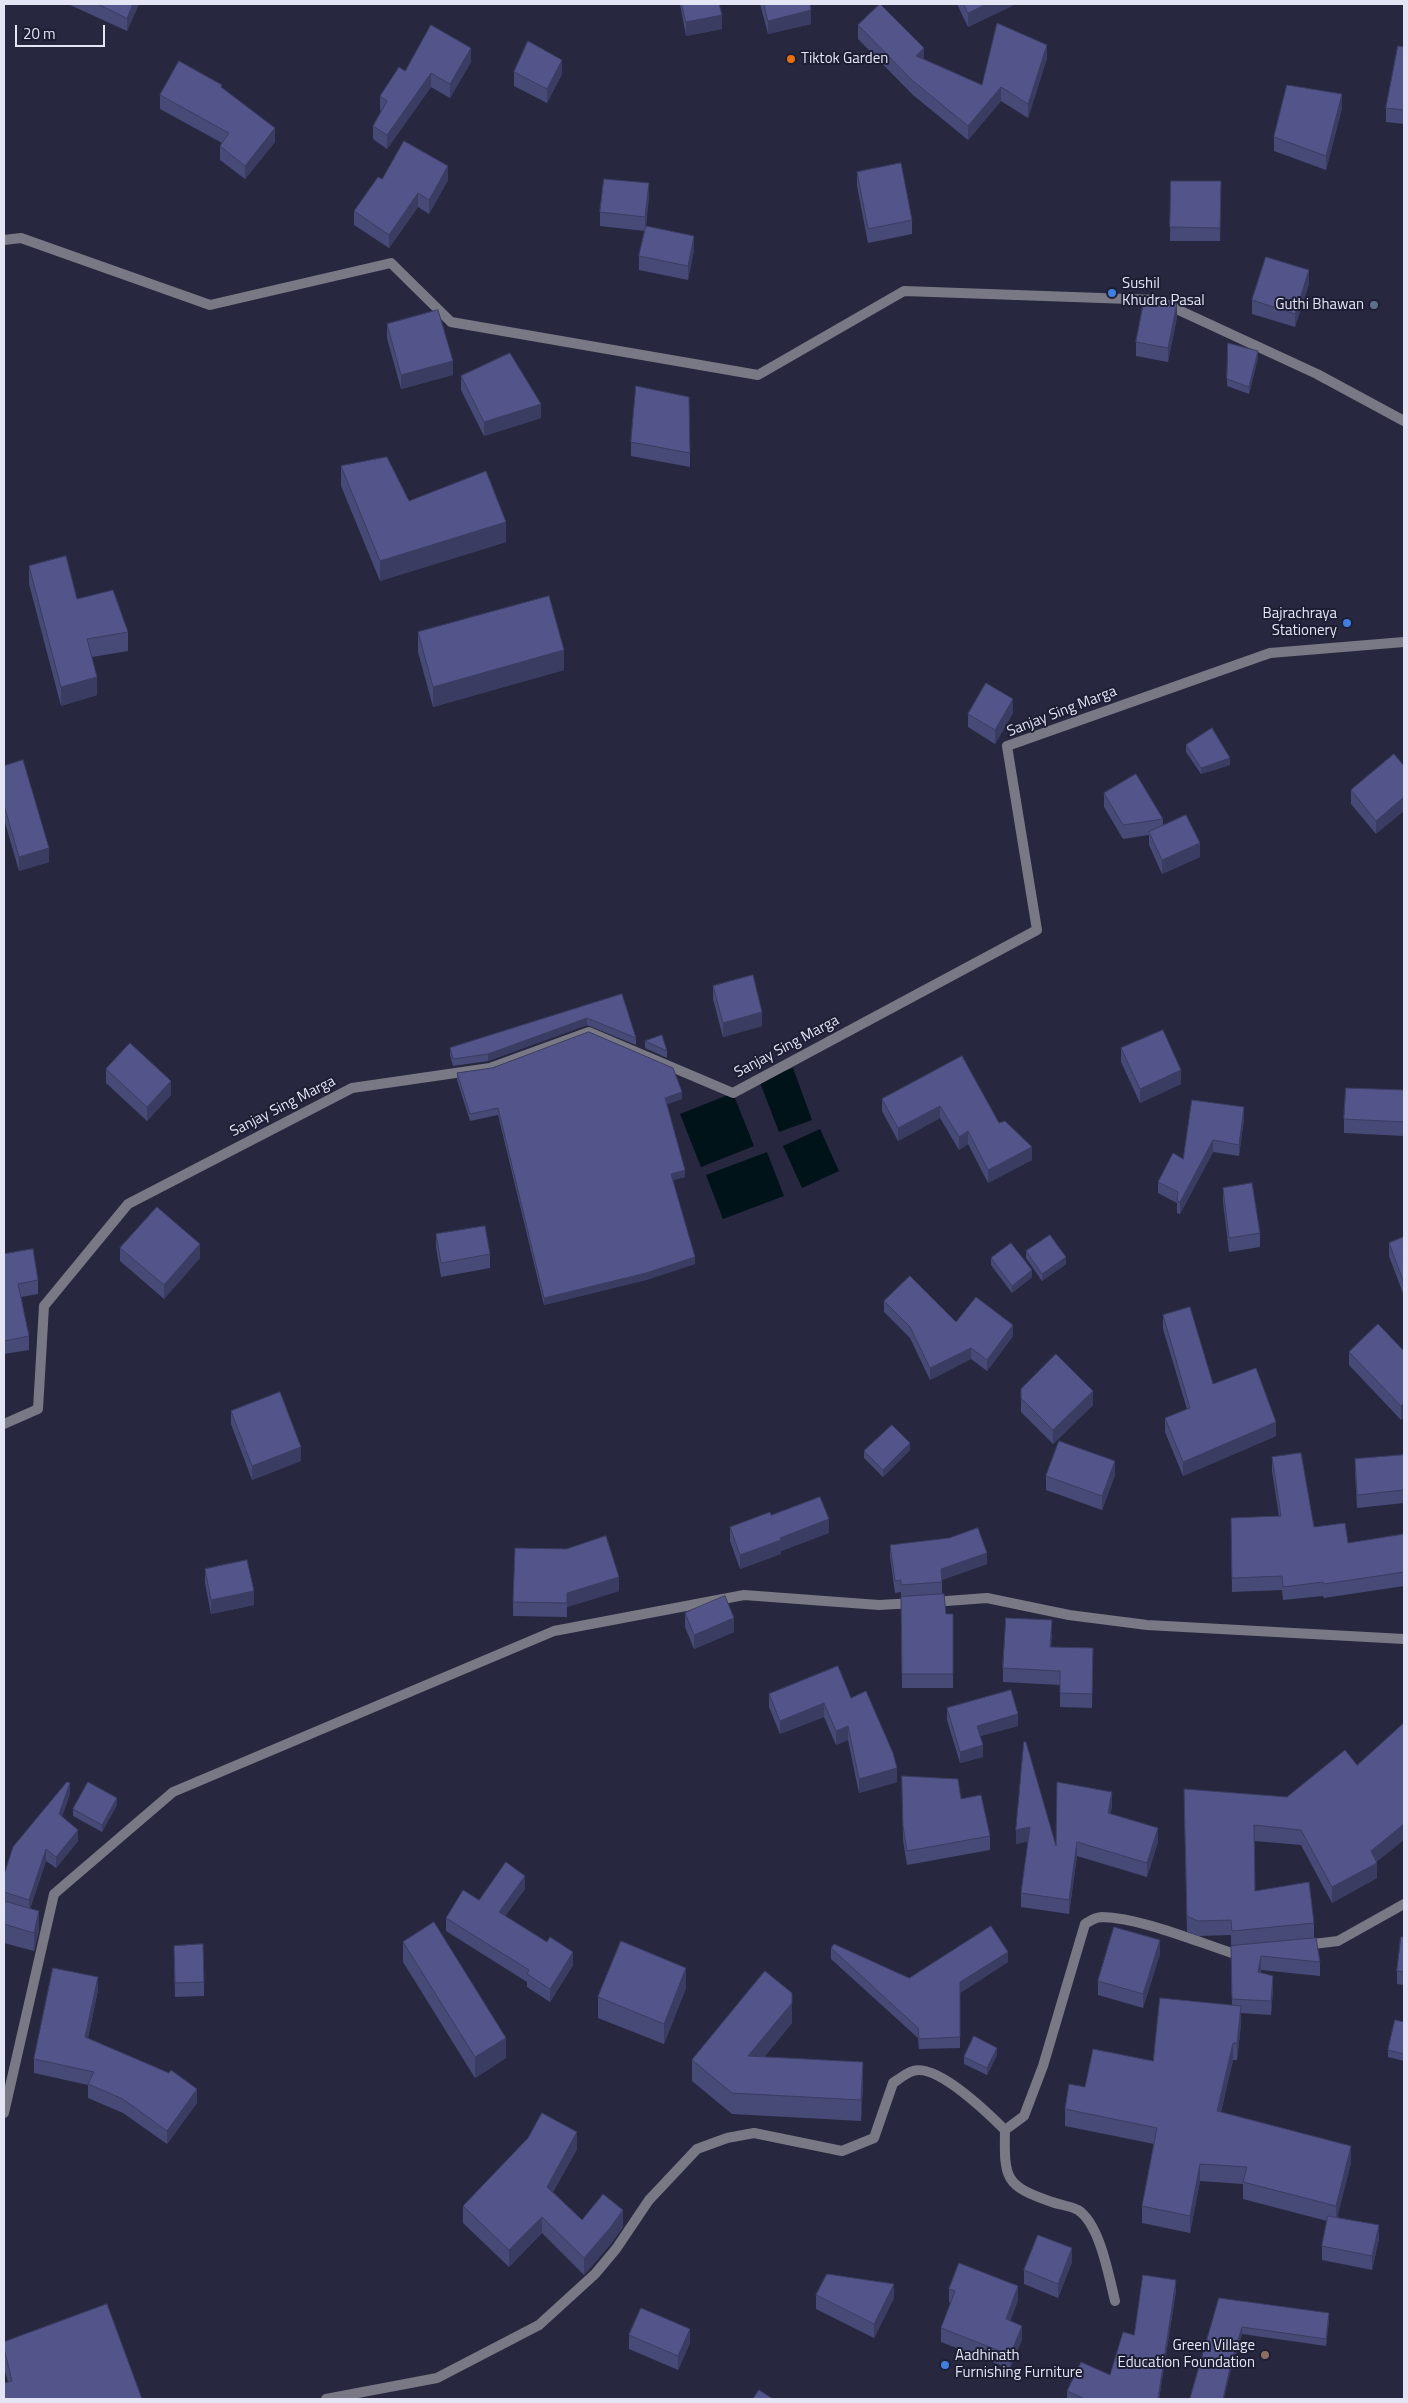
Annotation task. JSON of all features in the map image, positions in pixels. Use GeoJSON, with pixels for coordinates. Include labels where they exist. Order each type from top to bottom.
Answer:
{"type":"FeatureCollection","features":[{"type":"Feature","properties":{"kind":"street"},"geometry":{"type":"LineString","coordinates":[[4,240],[21,238],[210,305],[391,263],[451,322],[758,375],[904,290],[1156,300],[1317,374],[1404,421]]}},
{"type":"Feature","properties":{"kind":"street","name":"Sanjay Sing Marga"},"geometry":{"type":"LineString","coordinates":[[4,1424],[38,1409],[44,1306],[128,1204],[352,1088],[490,1068],[589,1032],[733,1093],[1037,930],[1007,746],[1270,653],[1404,642]]}},
{"type":"Feature","properties":{"kind":"street"},"geometry":{"type":"LineString","coordinates":[[4,2114],[54,1894],[173,1792],[293,1743],[554,1631],[744,1595],[879,1605],[987,1598],[1069,1615],[1147,1625],[1404,1639]]}},
{"type":"Feature","properties":{"kind":"street"},"geometry":{"type":"LineString","coordinates":[[1290,1947],[1338,1941],[1404,1904]]}},
{"type":"Feature","properties":{"kind":"street"},"geometry":{"type":"LineString","coordinates":[[1005,2130],[1024,2116],[1043,2066],[1085,1924],[1094,1919],[1102,1918],[1139,1924],[1232,1953],[1252,1951]]}},
{"type":"Feature","properties":{"kind":"street"},"geometry":{"type":"LineString","coordinates":[[326,2399],[437,2378],[539,2326],[595,2274],[616,2249],[649,2200],[697,2149],[727,2138],[754,2133],[842,2151],[874,2138],[893,2083],[914,2070],[939,2075],[986,2111],[1005,2130],[1005,2164],[1012,2182],[1025,2193],[1078,2211],[1095,2232],[1115,2301]]}},
{"type":"Feature","properties":{"kind":"shaded area"},"geometry":{"type":"Polygon","coordinates":[[[793,1068],[812,1120],[779,1132],[759,1080],[793,1068]]]}},
{"type":"Feature","properties":{"kind":"shaded area"},"geometry":{"type":"Polygon","coordinates":[[[733,1093],[754,1146],[701,1167],[680,1114],[733,1093]]]}},
{"type":"Feature","properties":{"kind":"shaded area"},"geometry":{"type":"Polygon","coordinates":[[[820,1129],[839,1171],[802,1188],[783,1146],[820,1129]]]}},
{"type":"Feature","properties":{"kind":"shaded area"},"geometry":{"type":"Polygon","coordinates":[[[767,1152],[784,1196],[723,1219],[706,1175],[767,1152]]]}},
{"type":"Feature","properties":{"kind":"building"},"geometry":{"type":"Polygon","coordinates":[[[98,4],[133,4],[127,18],[98,4]]]}},
{"type":"Feature","properties":{"kind":"building"},"geometry":{"type":"Polygon","coordinates":[[[682,4],[719,4],[722,15],[686,22],[682,4]]]}},
{"type":"Feature","properties":{"kind":"building"},"geometry":{"type":"Polygon","coordinates":[[[764,4],[810,4],[811,10],[768,21],[764,4]]]}},
{"type":"Feature","properties":{"kind":"building"},"geometry":{"type":"Polygon","coordinates":[[[880,4],[924,48],[916,56],[982,85],[997,23],[1047,45],[1028,104],[1001,87],[968,126],[913,81],[858,25],[880,4]]]}},
{"type":"Feature","properties":{"kind":"building"},"geometry":{"type":"Polygon","coordinates":[[[964,4],[987,4],[968,13],[964,4]]]}},
{"type":"Feature","properties":{"kind":"building"},"geometry":{"type":"Polygon","coordinates":[[[431,25],[471,48],[450,84],[431,73],[387,135],[373,126],[387,101],[380,96],[399,67],[405,71],[431,25]]]}},
{"type":"Feature","properties":{"kind":"building"},"geometry":{"type":"Polygon","coordinates":[[[528,41],[562,60],[547,89],[514,72],[528,41]]]}},
{"type":"Feature","properties":{"kind":"building"},"geometry":{"type":"Polygon","coordinates":[[[1398,46],[1404,47],[1404,110],[1386,108],[1398,46]]]}},
{"type":"Feature","properties":{"kind":"building"},"geometry":{"type":"Polygon","coordinates":[[[179,61],[222,85],[221,87],[275,128],[245,166],[220,146],[229,133],[160,95],[179,61]]]}},
{"type":"Feature","properties":{"kind":"building"},"geometry":{"type":"Polygon","coordinates":[[[1287,85],[1342,94],[1326,156],[1274,137],[1287,85]]]}},
{"type":"Feature","properties":{"kind":"building"},"geometry":{"type":"Polygon","coordinates":[[[404,141],[448,166],[429,200],[418,193],[389,235],[354,211],[378,177],[382,179],[404,141]]]}},
{"type":"Feature","properties":{"kind":"building"},"geometry":{"type":"Polygon","coordinates":[[[901,163],[912,220],[868,229],[857,172],[901,163]]]}},
{"type":"Feature","properties":{"kind":"building"},"geometry":{"type":"Polygon","coordinates":[[[604,179],[649,183],[645,217],[600,212],[604,179]]]}},
{"type":"Feature","properties":{"kind":"building"},"geometry":{"type":"Polygon","coordinates":[[[1171,181],[1221,181],[1220,228],[1170,227],[1171,181]]]}},
{"type":"Feature","properties":{"kind":"building"},"geometry":{"type":"Polygon","coordinates":[[[646,226],[694,236],[688,266],[639,256],[646,226]]]}},
{"type":"Feature","properties":{"kind":"building"},"geometry":{"type":"Polygon","coordinates":[[[1266,257],[1309,270],[1295,314],[1252,300],[1266,257]]]}},
{"type":"Feature","properties":{"kind":"building"},"geometry":{"type":"Polygon","coordinates":[[[1145,296],[1177,303],[1168,348],[1136,342],[1145,296]]]}},
{"type":"Feature","properties":{"kind":"building"},"geometry":{"type":"Polygon","coordinates":[[[438,310],[453,361],[401,375],[387,324],[438,310]]]}},
{"type":"Feature","properties":{"kind":"building"},"geometry":{"type":"Polygon","coordinates":[[[1228,343],[1258,351],[1249,387],[1227,379],[1228,343]]]}},
{"type":"Feature","properties":{"kind":"building"},"geometry":{"type":"Polygon","coordinates":[[[510,353],[541,404],[484,422],[461,376],[510,353]]]}},
{"type":"Feature","properties":{"kind":"building"},"geometry":{"type":"Polygon","coordinates":[[[636,386],[689,397],[690,453],[631,442],[636,386]]]}},
{"type":"Feature","properties":{"kind":"building"},"geometry":{"type":"Polygon","coordinates":[[[387,457],[409,501],[486,471],[506,522],[380,561],[341,466],[387,457]]]}},
{"type":"Feature","properties":{"kind":"building"},"geometry":{"type":"Polygon","coordinates":[[[66,556],[77,599],[113,590],[128,632],[87,639],[97,677],[61,687],[29,566],[66,556]]]}},
{"type":"Feature","properties":{"kind":"building"},"geometry":{"type":"Polygon","coordinates":[[[549,596],[564,650],[433,687],[418,632],[549,596]]]}},
{"type":"Feature","properties":{"kind":"building"},"geometry":{"type":"Polygon","coordinates":[[[986,683],[1013,699],[995,730],[968,714],[986,683]]]}},
{"type":"Feature","properties":{"kind":"building"},"geometry":{"type":"Polygon","coordinates":[[[1212,728],[1230,758],[1201,768],[1186,745],[1212,728]]]}},
{"type":"Feature","properties":{"kind":"building"},"geometry":{"type":"Polygon","coordinates":[[[1394,754],[1404,766],[1404,797],[1376,821],[1351,790],[1394,754]]]}},
{"type":"Feature","properties":{"kind":"building"},"geometry":{"type":"Polygon","coordinates":[[[23,760],[49,848],[19,857],[4,805],[4,766],[23,760]]]}},
{"type":"Feature","properties":{"kind":"building"},"geometry":{"type":"Polygon","coordinates":[[[1136,774],[1163,819],[1123,825],[1104,793],[1136,774]]]}},
{"type":"Feature","properties":{"kind":"building"},"geometry":{"type":"Polygon","coordinates":[[[1186,815],[1200,843],[1162,860],[1149,832],[1186,815]]]}},
{"type":"Feature","properties":{"kind":"building"},"geometry":{"type":"Polygon","coordinates":[[[753,975],[762,1012],[723,1023],[713,986],[753,975]]]}},
{"type":"Feature","properties":{"kind":"building"},"geometry":{"type":"Polygon","coordinates":[[[622,994],[636,1038],[587,1018],[488,1054],[453,1059],[450,1048],[622,994]]]}},
{"type":"Feature","properties":{"kind":"building"},"geometry":{"type":"Polygon","coordinates":[[[1163,1030],[1181,1070],[1140,1089],[1121,1048],[1163,1030]]]}},
{"type":"Feature","properties":{"kind":"building"},"geometry":{"type":"Polygon","coordinates":[[[589,1032],[673,1068],[682,1092],[665,1098],[685,1170],[671,1174],[695,1257],[646,1273],[544,1298],[498,1108],[470,1114],[457,1073],[492,1068],[589,1032]]]}},
{"type":"Feature","properties":{"kind":"building"},"geometry":{"type":"Polygon","coordinates":[[[662,1035],[667,1051],[645,1041],[662,1035]]]}},
{"type":"Feature","properties":{"kind":"building"},"geometry":{"type":"Polygon","coordinates":[[[130,1043],[171,1081],[147,1107],[106,1069],[130,1043]]]}},
{"type":"Feature","properties":{"kind":"building"},"geometry":{"type":"Polygon","coordinates":[[[962,1056],[999,1123],[1005,1121],[1032,1147],[988,1170],[968,1131],[959,1137],[940,1106],[898,1128],[882,1099],[962,1056]]]}},
{"type":"Feature","properties":{"kind":"building"},"geometry":{"type":"Polygon","coordinates":[[[1346,1088],[1404,1090],[1404,1122],[1344,1119],[1346,1088]]]}},
{"type":"Feature","properties":{"kind":"building"},"geometry":{"type":"Polygon","coordinates":[[[1192,1100],[1244,1107],[1239,1145],[1213,1140],[1180,1202],[1177,1201],[1178,1192],[1158,1182],[1173,1153],[1183,1159],[1192,1100]]]}},
{"type":"Feature","properties":{"kind":"building"},"geometry":{"type":"Polygon","coordinates":[[[1252,1183],[1260,1233],[1229,1238],[1223,1188],[1252,1183]]]}},
{"type":"Feature","properties":{"kind":"building"},"geometry":{"type":"Polygon","coordinates":[[[157,1207],[200,1244],[164,1285],[120,1248],[157,1207]]]}},
{"type":"Feature","properties":{"kind":"building"},"geometry":{"type":"Polygon","coordinates":[[[485,1226],[490,1254],[441,1263],[436,1234],[485,1226]]]}},
{"type":"Feature","properties":{"kind":"building"},"geometry":{"type":"Polygon","coordinates":[[[1050,1235],[1066,1257],[1042,1274],[1026,1251],[1050,1235]]]}},
{"type":"Feature","properties":{"kind":"building"},"geometry":{"type":"Polygon","coordinates":[[[1404,1237],[1404,1283],[1389,1243],[1404,1237]]]}},
{"type":"Feature","properties":{"kind":"building"},"geometry":{"type":"Polygon","coordinates":[[[1011,1243],[1032,1270],[1012,1286],[991,1258],[1011,1243]]]}},
{"type":"Feature","properties":{"kind":"building"},"geometry":{"type":"Polygon","coordinates":[[[33,1249],[38,1280],[18,1284],[29,1336],[4,1341],[4,1254],[33,1249]]]}},
{"type":"Feature","properties":{"kind":"building"},"geometry":{"type":"Polygon","coordinates":[[[910,1276],[956,1322],[976,1297],[1013,1325],[987,1360],[971,1348],[930,1368],[910,1327],[884,1301],[910,1276]]]}},
{"type":"Feature","properties":{"kind":"building"},"geometry":{"type":"Polygon","coordinates":[[[1190,1307],[1213,1384],[1256,1368],[1276,1422],[1183,1462],[1165,1418],[1190,1408],[1163,1315],[1190,1307]]]}},
{"type":"Feature","properties":{"kind":"building"},"geometry":{"type":"Polygon","coordinates":[[[1378,1324],[1404,1351],[1404,1403],[1401,1406],[1349,1352],[1378,1324]]]}},
{"type":"Feature","properties":{"kind":"building"},"geometry":{"type":"Polygon","coordinates":[[[1056,1354],[1093,1391],[1053,1430],[1021,1398],[1021,1389],[1056,1354]]]}},
{"type":"Feature","properties":{"kind":"building"},"geometry":{"type":"Polygon","coordinates":[[[280,1392],[301,1447],[252,1466],[231,1411],[280,1392]]]}},
{"type":"Feature","properties":{"kind":"building"},"geometry":{"type":"Polygon","coordinates":[[[892,1425],[910,1443],[883,1470],[864,1451],[892,1425]]]}},
{"type":"Feature","properties":{"kind":"building"},"geometry":{"type":"Polygon","coordinates":[[[1059,1441],[1115,1461],[1102,1496],[1046,1476],[1059,1441]]]}},
{"type":"Feature","properties":{"kind":"building"},"geometry":{"type":"Polygon","coordinates":[[[1301,1453],[1314,1527],[1345,1523],[1348,1543],[1404,1534],[1404,1572],[1324,1584],[1323,1582],[1283,1587],[1282,1576],[1232,1578],[1231,1518],[1281,1516],[1272,1457],[1301,1453]]]}},
{"type":"Feature","properties":{"kind":"building"},"geometry":{"type":"Polygon","coordinates":[[[1404,1455],[1404,1490],[1357,1495],[1355,1459],[1404,1455]]]}},
{"type":"Feature","properties":{"kind":"building"},"geometry":{"type":"Polygon","coordinates":[[[820,1497],[829,1519],[740,1555],[730,1527],[770,1512],[771,1515],[820,1497]]]}},
{"type":"Feature","properties":{"kind":"building"},"geometry":{"type":"Polygon","coordinates":[[[978,1528],[987,1553],[941,1569],[942,1582],[901,1585],[901,1580],[895,1581],[890,1545],[949,1538],[978,1528]]]}},
{"type":"Feature","properties":{"kind":"building"},"geometry":{"type":"Polygon","coordinates":[[[606,1536],[619,1577],[567,1593],[567,1603],[513,1602],[515,1548],[566,1549],[606,1536]]]}},
{"type":"Feature","properties":{"kind":"building"},"geometry":{"type":"Polygon","coordinates":[[[247,1560],[254,1591],[211,1600],[205,1569],[247,1560]]]}},
{"type":"Feature","properties":{"kind":"building"},"geometry":{"type":"Polygon","coordinates":[[[944,1594],[946,1614],[953,1614],[953,1674],[902,1674],[901,1597],[944,1594]]]}},
{"type":"Feature","properties":{"kind":"building"},"geometry":{"type":"Polygon","coordinates":[[[725,1596],[734,1618],[694,1635],[685,1613],[725,1596]]]}},
{"type":"Feature","properties":{"kind":"building"},"geometry":{"type":"Polygon","coordinates":[[[1006,1618],[1052,1620],[1050,1647],[1093,1648],[1092,1694],[1060,1693],[1060,1671],[1003,1668],[1006,1618]]]}},
{"type":"Feature","properties":{"kind":"building"},"geometry":{"type":"Polygon","coordinates":[[[838,1666],[851,1698],[866,1691],[893,1753],[897,1768],[859,1779],[848,1726],[836,1731],[824,1703],[780,1721],[769,1694],[838,1666]]]}},
{"type":"Feature","properties":{"kind":"building"},"geometry":{"type":"Polygon","coordinates":[[[1011,1690],[1018,1714],[977,1726],[983,1745],[960,1752],[947,1708],[1011,1690]]]}},
{"type":"Feature","properties":{"kind":"building"},"geometry":{"type":"Polygon","coordinates":[[[1404,1723],[1404,1824],[1371,1851],[1377,1863],[1332,1887],[1301,1830],[1254,1825],[1255,1891],[1309,1882],[1314,1923],[1232,1931],[1231,1920],[1198,1921],[1187,1916],[1184,1789],[1287,1797],[1345,1750],[1357,1765],[1404,1723]]]}},
{"type":"Feature","properties":{"kind":"building"},"geometry":{"type":"Polygon","coordinates":[[[1024,1742],[1026,1742],[1056,1846],[1057,1782],[1112,1792],[1108,1813],[1158,1828],[1147,1863],[1077,1842],[1069,1900],[1021,1893],[1030,1827],[1016,1830],[1024,1742]]]}},
{"type":"Feature","properties":{"kind":"building"},"geometry":{"type":"Polygon","coordinates":[[[902,1776],[958,1779],[961,1799],[981,1795],[990,1836],[907,1851],[903,1826],[902,1776]]]}},
{"type":"Feature","properties":{"kind":"building"},"geometry":{"type":"Polygon","coordinates":[[[67,1782],[70,1783],[59,1814],[78,1830],[56,1857],[46,1849],[29,1900],[4,1892],[4,1875],[13,1847],[67,1782]]]}},
{"type":"Feature","properties":{"kind":"building"},"geometry":{"type":"Polygon","coordinates":[[[88,1782],[117,1798],[102,1825],[73,1809],[88,1782]]]}},
{"type":"Feature","properties":{"kind":"building"},"geometry":{"type":"Polygon","coordinates":[[[506,1862],[525,1876],[499,1912],[547,1942],[550,1937],[573,1952],[550,1989],[527,1974],[529,1970],[446,1918],[463,1890],[479,1900],[506,1862]]]}},
{"type":"Feature","properties":{"kind":"building"},"geometry":{"type":"Polygon","coordinates":[[[4,1901],[39,1911],[34,1933],[4,1924],[4,1901]]]}},
{"type":"Feature","properties":{"kind":"building"},"geometry":{"type":"Polygon","coordinates":[[[434,1922],[506,2038],[475,2057],[403,1942],[434,1922]]]}},
{"type":"Feature","properties":{"kind":"building"},"geometry":{"type":"Polygon","coordinates":[[[991,1926],[1008,1952],[960,1982],[960,2037],[919,2039],[918,2028],[831,1948],[834,1944],[909,1978],[991,1926]]]}},
{"type":"Feature","properties":{"kind":"building"},"geometry":{"type":"Polygon","coordinates":[[[1114,1927],[1160,1940],[1143,1994],[1098,1981],[1114,1927]]]}},
{"type":"Feature","properties":{"kind":"building"},"geometry":{"type":"Polygon","coordinates":[[[1401,1937],[1404,1937],[1404,1972],[1397,1971],[1401,1937]]]}},
{"type":"Feature","properties":{"kind":"building"},"geometry":{"type":"Polygon","coordinates":[[[1316,1938],[1320,1962],[1261,1956],[1258,1972],[1273,1976],[1271,2001],[1232,1999],[1231,1946],[1316,1938]]]}},
{"type":"Feature","properties":{"kind":"building"},"geometry":{"type":"Polygon","coordinates":[[[621,1941],[686,1968],[664,2024],[598,1997],[621,1941]]]}},
{"type":"Feature","properties":{"kind":"building"},"geometry":{"type":"Polygon","coordinates":[[[203,1944],[204,1982],[175,1983],[174,1946],[203,1944]]]}},
{"type":"Feature","properties":{"kind":"building"},"geometry":{"type":"Polygon","coordinates":[[[53,1968],[98,1977],[85,2037],[169,2073],[171,2070],[197,2089],[167,2131],[123,2099],[88,2084],[94,2072],[34,2059],[53,1968]]]}},
{"type":"Feature","properties":{"kind":"building"},"geometry":{"type":"Polygon","coordinates":[[[765,1971],[792,1993],[792,2003],[748,2056],[863,2062],[861,2100],[732,2093],[692,2060],[765,1971]]]}},
{"type":"Feature","properties":{"kind":"building"},"geometry":{"type":"Polygon","coordinates":[[[1160,1998],[1241,2006],[1237,2043],[1233,2043],[1217,2111],[1351,2146],[1336,2206],[1243,2182],[1247,2167],[1200,2164],[1190,2216],[1142,2206],[1157,2128],[1065,2109],[1069,2084],[1085,2087],[1093,2049],[1153,2061],[1160,1998]]]}},
{"type":"Feature","properties":{"kind":"building"},"geometry":{"type":"Polygon","coordinates":[[[1395,2020],[1404,2022],[1404,2054],[1388,2050],[1395,2020]]]}},
{"type":"Feature","properties":{"kind":"building"},"geometry":{"type":"Polygon","coordinates":[[[974,2036],[997,2048],[987,2068],[964,2057],[974,2036]]]}},
{"type":"Feature","properties":{"kind":"building"},"geometry":{"type":"Polygon","coordinates":[[[542,2113],[577,2132],[547,2187],[582,2220],[603,2194],[623,2210],[584,2258],[542,2217],[509,2250],[463,2206],[528,2138],[542,2113]]]}},
{"type":"Feature","properties":{"kind":"building"},"geometry":{"type":"Polygon","coordinates":[[[1328,2216],[1379,2225],[1372,2256],[1322,2246],[1328,2216]]]}},
{"type":"Feature","properties":{"kind":"building"},"geometry":{"type":"Polygon","coordinates":[[[1038,2235],[1072,2248],[1058,2284],[1024,2270],[1038,2235]]]}},
{"type":"Feature","properties":{"kind":"building"},"geometry":{"type":"Polygon","coordinates":[[[959,2263],[1018,2286],[1006,2319],[1022,2326],[1010,2355],[941,2328],[955,2291],[949,2289],[959,2263]]]}},
{"type":"Feature","properties":{"kind":"building"},"geometry":{"type":"Polygon","coordinates":[[[827,2274],[894,2284],[874,2324],[816,2295],[827,2274]]]}},
{"type":"Feature","properties":{"kind":"building"},"geometry":{"type":"Polygon","coordinates":[[[1143,2275],[1176,2280],[1158,2399],[1085,2399],[1067,2391],[1081,2362],[1110,2375],[1123,2332],[1134,2335],[1143,2275]]]}},
{"type":"Feature","properties":{"kind":"building"},"geometry":{"type":"Polygon","coordinates":[[[1219,2298],[1329,2313],[1326,2339],[1242,2327],[1223,2399],[1190,2399],[1219,2298]]]}},
{"type":"Feature","properties":{"kind":"building"},"geometry":{"type":"Polygon","coordinates":[[[107,2304],[142,2399],[4,2399],[4,2383],[12,2381],[4,2342],[107,2304]]]}},
{"type":"Feature","properties":{"kind":"building"},"geometry":{"type":"Polygon","coordinates":[[[641,2308],[690,2329],[678,2356],[629,2335],[641,2308]]]}},
{"type":"Feature","properties":{"kind":"building"},"geometry":{"type":"Polygon","coordinates":[[[759,2390],[773,2399],[753,2399],[759,2390]]]}},
{"type":"Feature","properties":{"kind":"place","name":"Tiktok Garden"},"geometry":{"type":"Point","coordinates":[791,59]}},
{"type":"Feature","properties":{"kind":"place","name":"Sushil Khudra Pasal"},"geometry":{"type":"Point","coordinates":[1112,293]}},
{"type":"Feature","properties":{"kind":"place","name":"Guthi Bhawan"},"geometry":{"type":"Point","coordinates":[1374,305]}},
{"type":"Feature","properties":{"kind":"place","name":"Bajrachraya Stationery"},"geometry":{"type":"Point","coordinates":[1347,623]}},
{"type":"Feature","properties":{"kind":"place","name":"Green Village Education Foundation"},"geometry":{"type":"Point","coordinates":[1265,2355]}},
{"type":"Feature","properties":{"kind":"place","name":"Aadhinath Furnishing Furniture"},"geometry":{"type":"Point","coordinates":[945,2365]}}]}
